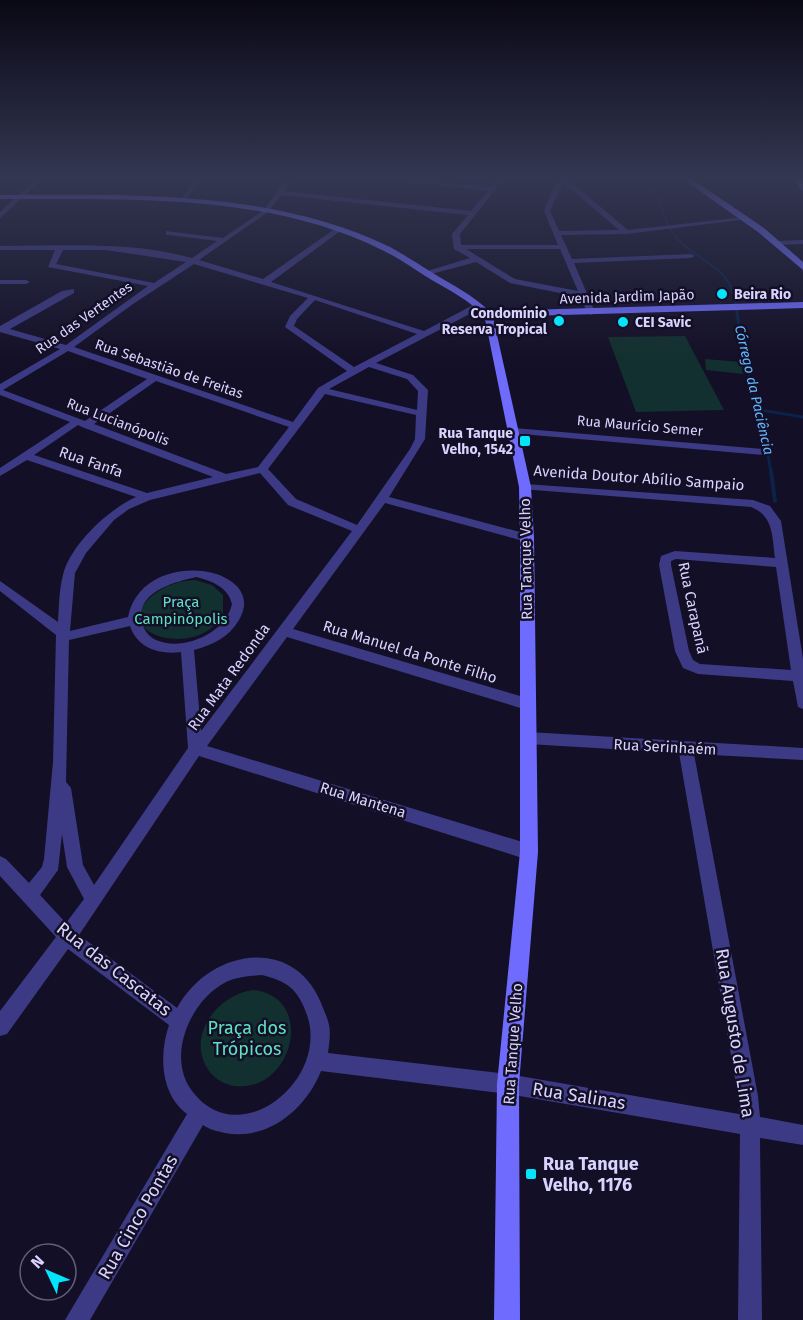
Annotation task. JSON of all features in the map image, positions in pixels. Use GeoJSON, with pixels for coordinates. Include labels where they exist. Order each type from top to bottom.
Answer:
{"type":"FeatureCollection","features":[{"type":"Feature","properties":{"kind":"street"},"geometry":{"type":"LineString","coordinates":[[212,239],[223,240]]}},
{"type":"Feature","properties":{"kind":"street"},"geometry":{"type":"LineString","coordinates":[[265,282],[324,239]]}},
{"type":"Feature","properties":{"kind":"street"},"geometry":{"type":"LineString","coordinates":[[360,239],[386,248],[483,310]]}},
{"type":"Feature","properties":{"kind":"street"},"geometry":{"type":"LineString","coordinates":[[456,239],[457,247]]}},
{"type":"Feature","properties":{"kind":"street"},"geometry":{"type":"LineString","coordinates":[[559,239],[591,312]]}},
{"type":"Feature","properties":{"kind":"street"},"geometry":{"type":"LineString","coordinates":[[770,239],[803,267]]}},
{"type":"Feature","properties":{"kind":"street","name":"Rua das Vertentes"},"geometry":{"type":"LineString","coordinates":[[0,388],[67,348],[154,285],[223,240]]}},
{"type":"Feature","properties":{"kind":"street"},"geometry":{"type":"LineString","coordinates":[[776,243],[803,242]]}},
{"type":"Feature","properties":{"kind":"street"},"geometry":{"type":"LineString","coordinates":[[457,247],[563,247]]}},
{"type":"Feature","properties":{"kind":"street"},"geometry":{"type":"LineString","coordinates":[[457,247],[521,284],[584,295]]}},
{"type":"Feature","properties":{"kind":"street"},"geometry":{"type":"LineString","coordinates":[[0,248],[125,249],[193,260],[425,334]]}},
{"type":"Feature","properties":{"kind":"street"},"geometry":{"type":"LineString","coordinates":[[60,248],[51,265],[154,285]]}},
{"type":"Feature","properties":{"kind":"street"},"geometry":{"type":"LineString","coordinates":[[568,261],[691,256]]}},
{"type":"Feature","properties":{"kind":"street"},"geometry":{"type":"LineString","coordinates":[[426,274],[476,259]]}},
{"type":"Feature","properties":{"kind":"street"},"geometry":{"type":"LineString","coordinates":[[0,282],[26,282]]}},
{"type":"Feature","properties":{"kind":"street"},"geometry":{"type":"LineString","coordinates":[[1,330],[71,291]]}},
{"type":"Feature","properties":{"kind":"street"},"geometry":{"type":"LineString","coordinates":[[314,297],[293,318],[289,327],[352,370]]}},
{"type":"Feature","properties":{"kind":"street","name":"Avenida Jardim Japão"},"geometry":{"type":"LineString","coordinates":[[483,310],[591,312],[803,304]]}},
{"type":"Feature","properties":{"kind":"street"},"geometry":{"type":"LineString","coordinates":[[50,870],[60,762],[63,635],[69,573],[81,551],[110,517],[125,506],[146,497],[262,469],[321,390],[352,370],[425,334],[483,310]]}},
{"type":"Feature","properties":{"kind":"street","name":"Rua Tanque Velho"},"geometry":{"type":"LineString","coordinates":[[483,310],[514,431],[525,486],[527,538],[530,852],[508,1084],[507,1320]]}},
{"type":"Feature","properties":{"kind":"street","name":"Rua Sebastião de Freitas"},"geometry":{"type":"LineString","coordinates":[[1,330],[67,348],[295,426]]}},
{"type":"Feature","properties":{"kind":"street","name":"Rua Mata Redonda"},"geometry":{"type":"LineString","coordinates":[[0,1027],[68,938],[196,749],[382,499],[420,440],[423,390],[416,380],[367,363]]}},
{"type":"Feature","properties":{"kind":"street"},"geometry":{"type":"LineString","coordinates":[[0,473],[153,379]]}},
{"type":"Feature","properties":{"kind":"street"},"geometry":{"type":"LineString","coordinates":[[321,390],[423,414]]}},
{"type":"Feature","properties":{"kind":"street","name":"Rua Lucianópolis"},"geometry":{"type":"LineString","coordinates":[[0,393],[225,477]]}},
{"type":"Feature","properties":{"kind":"street","name":"Rua Maurício Semer"},"geometry":{"type":"LineString","coordinates":[[514,431],[763,453]]}},
{"type":"Feature","properties":{"kind":"street","name":"Rua Fanfa"},"geometry":{"type":"LineString","coordinates":[[27,456],[146,497]]}},
{"type":"Feature","properties":{"kind":"street"},"geometry":{"type":"LineString","coordinates":[[262,469],[292,502],[359,530]]}},
{"type":"Feature","properties":{"kind":"street","name":"Avenida Doutor Abílio Sampaio"},"geometry":{"type":"LineString","coordinates":[[525,486],[753,504],[772,513],[798,641],[799,676],[803,703]]}},
{"type":"Feature","properties":{"kind":"street"},"geometry":{"type":"LineString","coordinates":[[382,499],[527,538]]}},
{"type":"Feature","properties":{"kind":"street","name":"Rua Carapanã"},"geometry":{"type":"LineString","coordinates":[[781,563],[675,555],[665,559],[664,565],[682,651],[688,664],[698,669],[799,676]]}},
{"type":"Feature","properties":{"kind":"street"},"geometry":{"type":"LineString","coordinates":[[196,573],[212,575],[233,589],[237,600],[237,612],[231,624],[219,634],[188,647],[172,648],[145,640],[137,631],[133,621],[134,609],[140,597],[164,579],[196,573]]}},
{"type":"Feature","properties":{"kind":"street"},"geometry":{"type":"LineString","coordinates":[[0,585],[63,635],[133,621]]}},
{"type":"Feature","properties":{"kind":"street","name":"Rua Manuel da Ponte Filho"},"geometry":{"type":"LineString","coordinates":[[284,631],[527,705]]}},
{"type":"Feature","properties":{"kind":"street"},"geometry":{"type":"LineString","coordinates":[[188,647],[190,698],[196,749]]}},
{"type":"Feature","properties":{"kind":"street","name":"Rua Serinhaém"},"geometry":{"type":"LineString","coordinates":[[528,738],[686,749],[803,754]]}},
{"type":"Feature","properties":{"kind":"street","name":"Rua Mantena"},"geometry":{"type":"LineString","coordinates":[[196,749],[530,852]]}},
{"type":"Feature","properties":{"kind":"street","name":"Rua Augusto de Lima"},"geometry":{"type":"LineString","coordinates":[[686,749],[746,1085],[750,1124],[750,1320]]}},
{"type":"Feature","properties":{"kind":"street"},"geometry":{"type":"LineString","coordinates":[[60,762],[75,867],[94,900]]}},
{"type":"Feature","properties":{"kind":"street","name":"Rua das Cascatas"},"geometry":{"type":"LineString","coordinates":[[0,864],[68,938],[179,1021]]}},
{"type":"Feature","properties":{"kind":"street"},"geometry":{"type":"LineString","coordinates":[[29,896],[50,870],[64,865],[75,867]]}},
{"type":"Feature","properties":{"kind":"street"},"geometry":{"type":"LineString","coordinates":[[262,966],[285,972],[304,986],[316,1008],[321,1033],[318,1061],[306,1086],[289,1106],[266,1120],[241,1126],[217,1123],[199,1113],[181,1094],[173,1071],[172,1045],[179,1021],[194,997],[214,979],[238,968],[262,966]]}},
{"type":"Feature","properties":{"kind":"street","name":"Rua Salinas"},"geometry":{"type":"LineString","coordinates":[[318,1061],[508,1084],[750,1124],[803,1135]]}},
{"type":"Feature","properties":{"kind":"street","name":"Rua Cinco Pontas"},"geometry":{"type":"LineString","coordinates":[[77,1320],[199,1113]]}},
{"type":"Feature","properties":{"kind":"green space"},"geometry":{"type":"Polygon","coordinates":[[[685,336],[724,410],[636,412],[608,337],[685,336]]]}},
{"type":"Feature","properties":{"kind":"green space"},"geometry":{"type":"Polygon","coordinates":[[[705,359],[741,362],[743,374],[706,370],[705,359]]]}},
{"type":"Feature","properties":{"kind":"green space","name":"Praça Campinópolis"},"geometry":{"type":"Polygon","coordinates":[[[195,580],[212,585],[223,595],[223,615],[211,628],[194,637],[179,639],[165,638],[152,633],[143,626],[140,618],[142,607],[153,595],[173,584],[195,580]]]}},
{"type":"Feature","properties":{"kind":"green space","name":"Praça dos Trópicos"},"geometry":{"type":"Polygon","coordinates":[[[253,990],[273,996],[285,1009],[291,1025],[290,1043],[283,1061],[271,1075],[255,1084],[235,1086],[220,1081],[209,1071],[203,1058],[201,1044],[203,1031],[208,1019],[217,1009],[240,993],[253,990]]]}},
{"type":"Feature","properties":{"kind":"waterway","name":"Córrego da Paciência"},"geometry":{"type":"LineString","coordinates":[[677,239],[720,272],[733,292],[736,306]]}},
{"type":"Feature","properties":{"kind":"waterway","name":"Córrego da Paciência"},"geometry":{"type":"LineString","coordinates":[[736,305],[771,473]]}},
{"type":"Feature","properties":{"kind":"waterway"},"geometry":{"type":"LineString","coordinates":[[761,410],[803,417]]}},
{"type":"Feature","properties":{"kind":"waterway","name":"Córrego da Paciência"},"geometry":{"type":"LineString","coordinates":[[771,471],[775,501]]}},
{"type":"Feature","properties":{"kind":"place","name":"Beira Rio"},"geometry":{"type":"Point","coordinates":[722,294]}},
{"type":"Feature","properties":{"kind":"place","name":"Condomínio Reserva Tropical"},"geometry":{"type":"Point","coordinates":[559,321]}},
{"type":"Feature","properties":{"kind":"place","name":"CEI Savic"},"geometry":{"type":"Point","coordinates":[623,322]}},
{"type":"Feature","properties":{"kind":"place","name":"Rua Tanque Velho, 1542"},"geometry":{"type":"Point","coordinates":[525,441]}},
{"type":"Feature","properties":{"kind":"place","name":"Rua Tanque Velho, 1176"},"geometry":{"type":"Point","coordinates":[531,1174]}}]}
